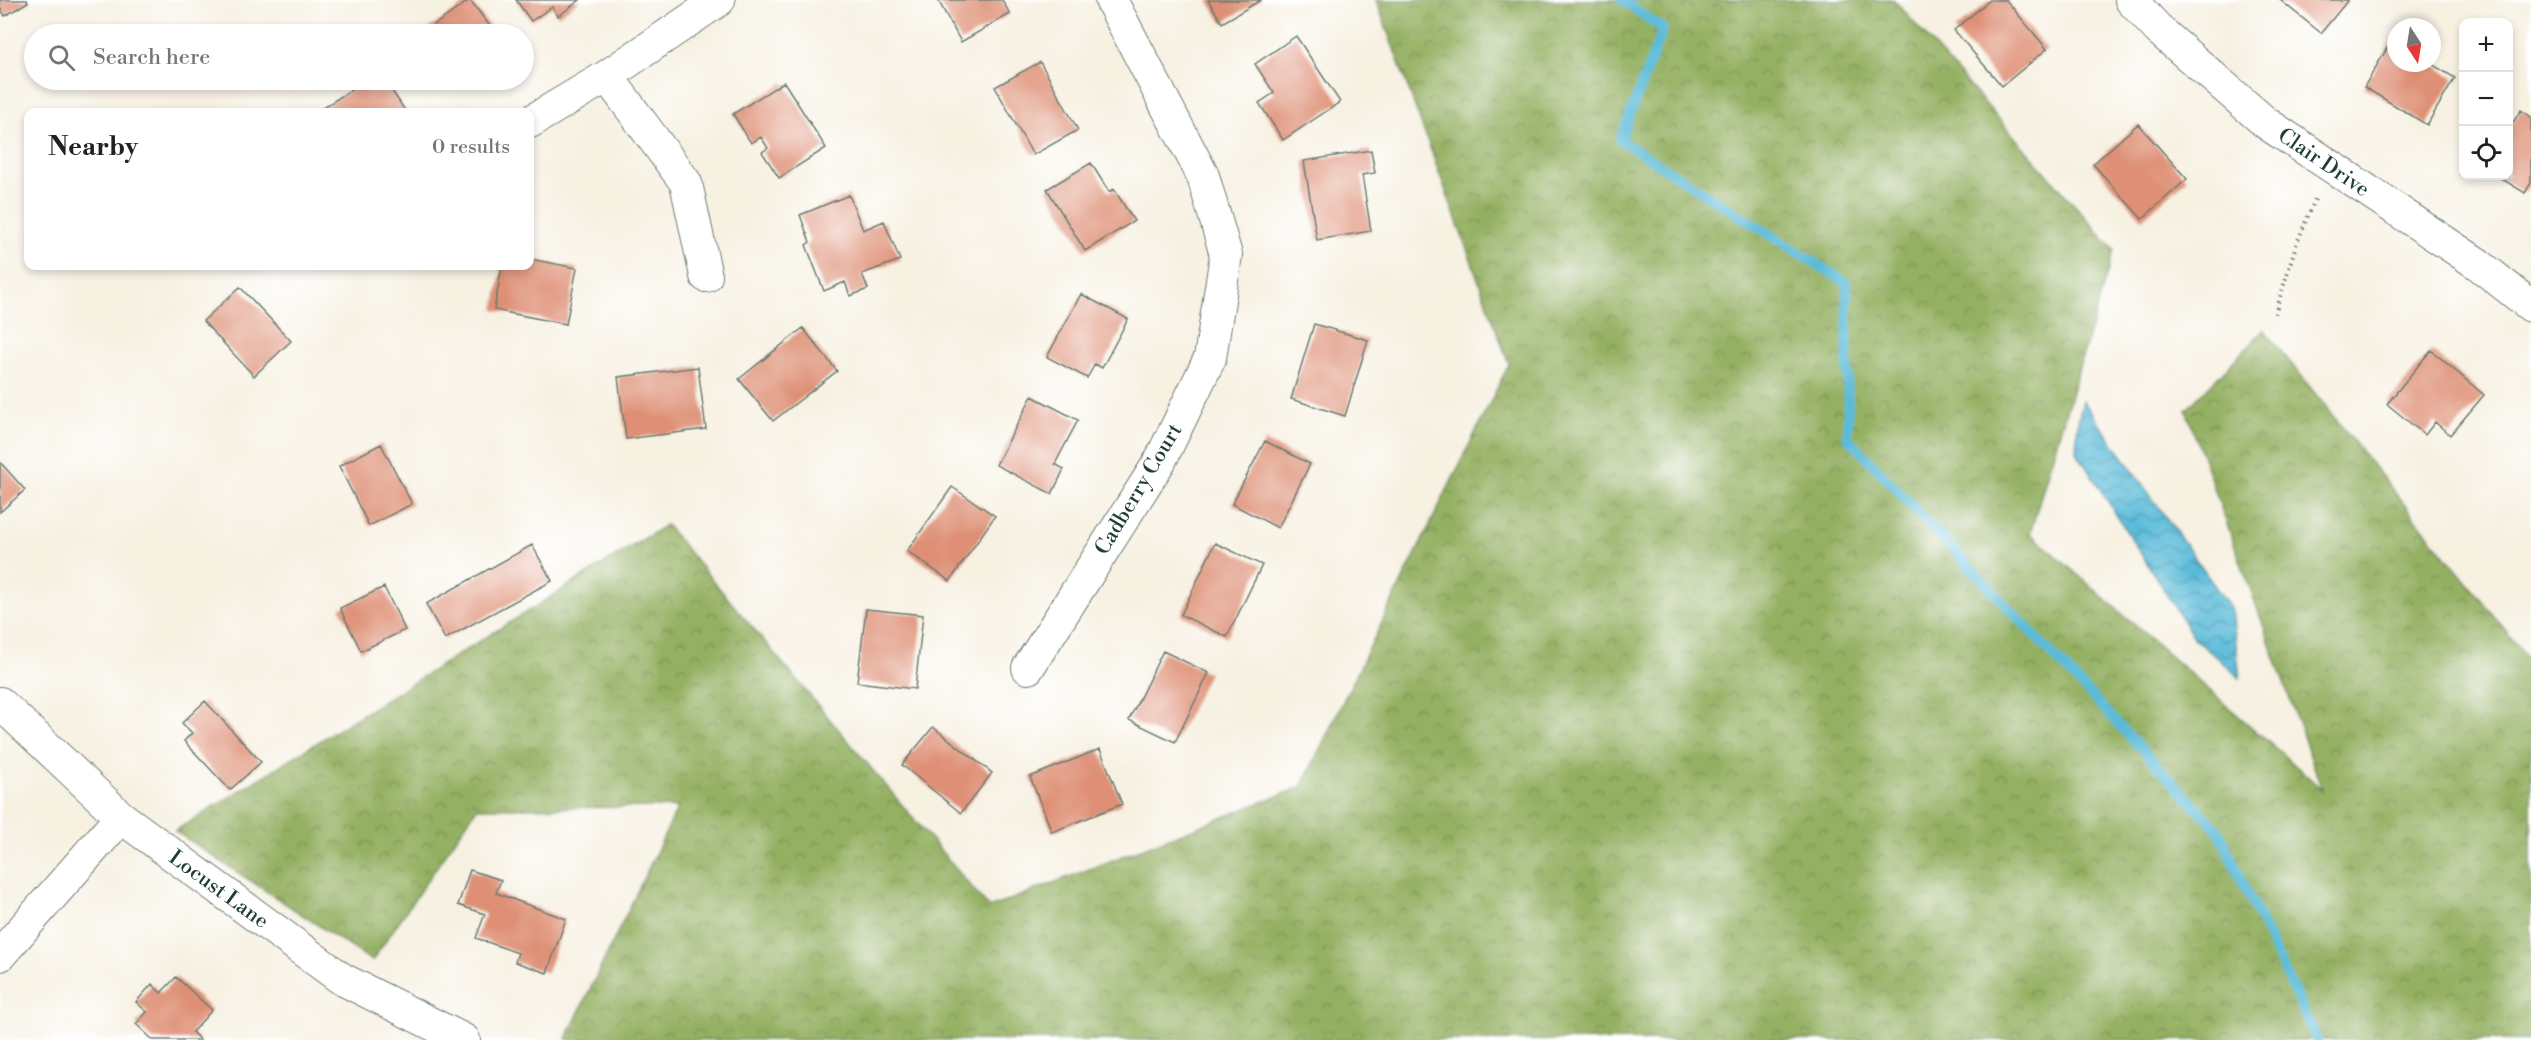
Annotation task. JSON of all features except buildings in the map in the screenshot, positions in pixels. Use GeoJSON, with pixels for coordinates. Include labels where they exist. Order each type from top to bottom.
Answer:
{"type":"FeatureCollection","features":[{"type":"Feature","properties":{"kind":"street"},"geometry":{"type":"LineString","coordinates":[[534,120],[607,76],[719,0]]}},
{"type":"Feature","properties":{"kind":"street","name":"Cadberry Court"},"geometry":{"type":"LineString","coordinates":[[1028,668],[1160,461],[1210,358],[1226,255],[1203,176],[1112,0]]}},
{"type":"Feature","properties":{"kind":"street","name":"Clair Drive"},"geometry":{"type":"LineString","coordinates":[[2131,0],[2159,30],[2266,123],[2478,264],[2531,306]]}},
{"type":"Feature","properties":{"kind":"street"},"geometry":{"type":"LineString","coordinates":[[607,76],[686,183],[706,276]]}},
{"type":"Feature","properties":{"kind":"street","name":"Locust Lane"},"geometry":{"type":"LineString","coordinates":[[0,703],[121,817],[342,979],[464,1040]]}},
{"type":"Feature","properties":{"kind":"street"},"geometry":{"type":"LineString","coordinates":[[0,955],[121,817]]}},
{"type":"Feature","properties":{"kind":"path"},"geometry":{"type":"LineString","coordinates":[[2275,314],[2296,245],[2330,166]]}},
{"type":"Feature","properties":{"kind":"green space"},"geometry":{"type":"Polygon","coordinates":[[[1376,0],[1894,0],[2114,250],[2030,533],[2322,789],[2186,410],[2264,330],[2531,662],[2531,1040],[569,1040],[566,1039],[678,807],[477,808],[372,961],[175,831],[666,525],[989,908],[1301,787],[1509,364],[1376,0]]]}},
{"type":"Feature","properties":{"kind":"water"},"geometry":{"type":"Polygon","coordinates":[[[2083,401],[2232,610],[2240,678],[2194,638],[2076,451],[2078,420],[2083,401]]]}},
{"type":"Feature","properties":{"kind":"waterway"},"geometry":{"type":"LineString","coordinates":[[1622,0],[1663,29],[1620,140],[1847,283],[1848,438],[2218,830],[2317,1040]]}}]}
